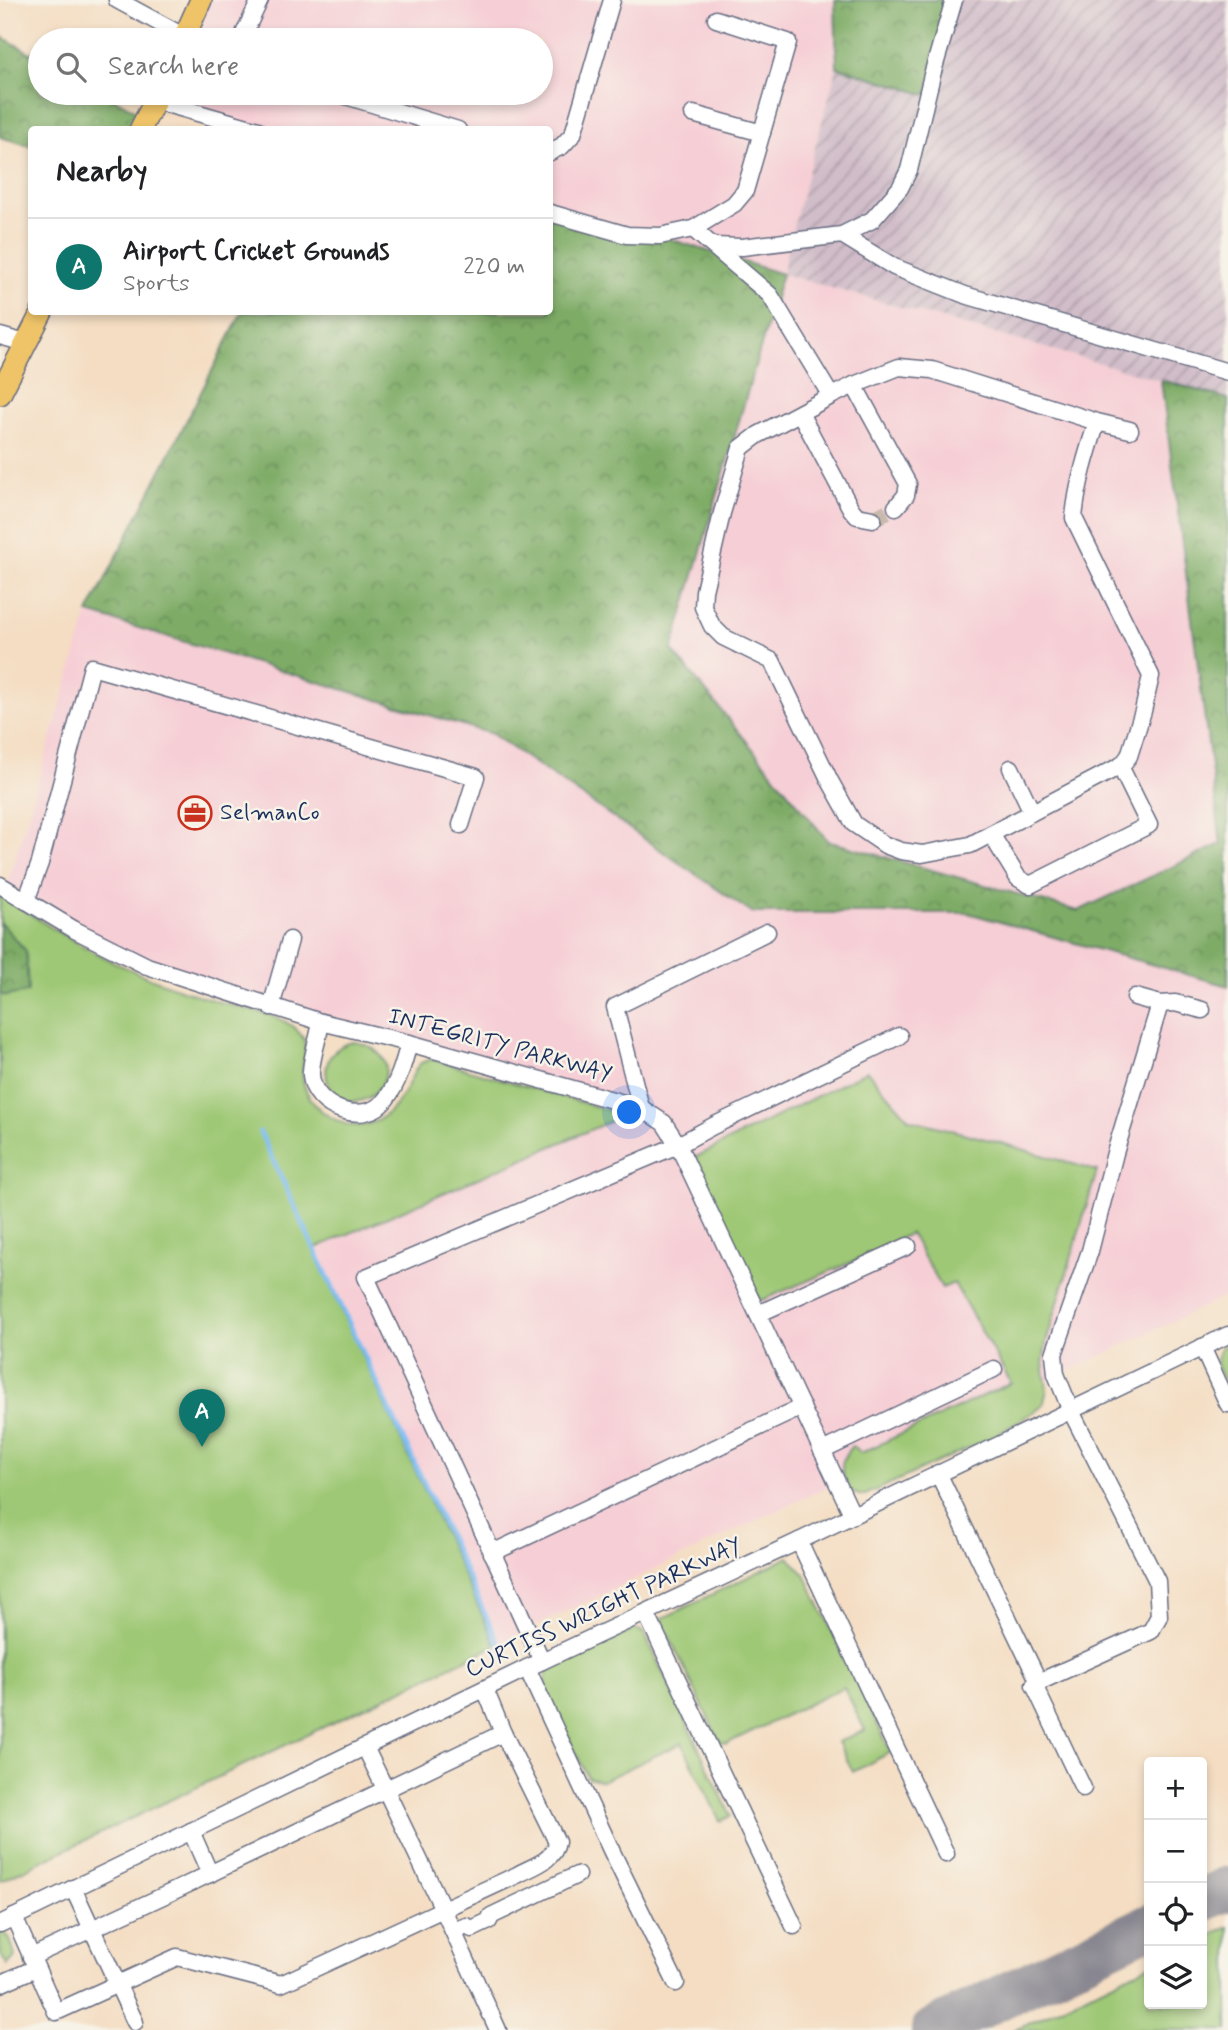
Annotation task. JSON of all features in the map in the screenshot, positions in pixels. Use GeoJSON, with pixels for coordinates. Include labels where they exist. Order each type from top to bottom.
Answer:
{"type":"FeatureCollection","features":[{"type":"Feature","properties":{"kind":"main road"},"geometry":{"type":"LineString","coordinates":[[189,28],[201,0]]}},
{"type":"Feature","properties":{"kind":"main road"},"geometry":{"type":"LineString","coordinates":[[142,126],[154,105]]}},
{"type":"Feature","properties":{"kind":"main road"},"geometry":{"type":"LineString","coordinates":[[0,394],[40,315]]}},
{"type":"Feature","properties":{"kind":"street"},"geometry":{"type":"LineString","coordinates":[[117,0],[165,28]]}},
{"type":"Feature","properties":{"kind":"street"},"geometry":{"type":"LineString","coordinates":[[247,28],[260,0]]}},
{"type":"Feature","properties":{"kind":"street"},"geometry":{"type":"LineString","coordinates":[[553,150],[562,146],[573,134],[612,0]]}},
{"type":"Feature","properties":{"kind":"street"},"geometry":{"type":"LineString","coordinates":[[714,246],[742,247],[842,235],[872,220],[900,188],[909,170],[954,0]]}},
{"type":"Feature","properties":{"kind":"street"},"geometry":{"type":"LineString","coordinates":[[553,214],[627,235],[660,236],[693,229],[734,204],[745,191],[788,42],[716,19]]}},
{"type":"Feature","properties":{"kind":"street"},"geometry":{"type":"LineString","coordinates":[[182,105],[246,126]]}},
{"type":"Feature","properties":{"kind":"street"},"geometry":{"type":"LineString","coordinates":[[370,105],[428,125]]}},
{"type":"Feature","properties":{"kind":"street"},"geometry":{"type":"LineString","coordinates":[[693,114],[762,133]]}},
{"type":"Feature","properties":{"kind":"street"},"geometry":{"type":"LineString","coordinates":[[693,229],[770,295],[831,396]]}},
{"type":"Feature","properties":{"kind":"street"},"geometry":{"type":"LineString","coordinates":[[842,235],[894,267],[965,295],[1228,372]]}},
{"type":"Feature","properties":{"kind":"street"},"geometry":{"type":"LineString","coordinates":[[0,336],[25,343]]}},
{"type":"Feature","properties":{"kind":"street"},"geometry":{"type":"LineString","coordinates":[[1097,422],[1085,461],[1074,517],[1151,676],[1129,756],[1120,766],[970,845],[922,854],[885,845],[854,824],[772,662],[723,637],[712,626],[703,607],[704,591],[722,513],[741,448],[758,435],[831,396],[899,367],[932,370],[1130,430]]}},
{"type":"Feature","properties":{"kind":"street"},"geometry":{"type":"LineString","coordinates":[[854,385],[908,484],[906,495],[896,506]]}},
{"type":"Feature","properties":{"kind":"street"},"geometry":{"type":"LineString","coordinates":[[800,413],[851,509],[858,516],[873,519]]}},
{"type":"Feature","properties":{"kind":"street"},"geometry":{"type":"LineString","coordinates":[[26,901],[40,863],[93,667],[476,776],[461,825]]}},
{"type":"Feature","properties":{"kind":"street"},"geometry":{"type":"LineString","coordinates":[[991,834],[1018,878],[1030,885],[1149,825],[1120,766]]}},
{"type":"Feature","properties":{"kind":"street"},"geometry":{"type":"LineString","coordinates":[[1012,768],[1032,812]]}},
{"type":"Feature","properties":{"kind":"street","name":"INTEGRITY PARKWAY"},"geometry":{"type":"LineString","coordinates":[[0,885],[75,930],[147,966],[271,1007],[641,1108],[664,1123],[678,1144],[852,1514]]}},
{"type":"Feature","properties":{"kind":"street"},"geometry":{"type":"LineString","coordinates":[[641,1108],[615,1007],[767,932]]}},
{"type":"Feature","properties":{"kind":"street"},"geometry":{"type":"LineString","coordinates":[[271,1007],[289,940]]}},
{"type":"Feature","properties":{"kind":"street"},"geometry":{"type":"LineString","coordinates":[[1135,997],[1160,1004],[1175,1003],[1202,1010]]}},
{"type":"Feature","properties":{"kind":"street"},"geometry":{"type":"LineString","coordinates":[[1083,1788],[1034,1685],[1151,1631],[1160,1616],[1157,1581],[1070,1411],[1056,1374],[1054,1354],[1090,1251],[1115,1153],[1160,1004]]}},
{"type":"Feature","properties":{"kind":"street"},"geometry":{"type":"LineString","coordinates":[[321,1021],[311,1076],[316,1093],[331,1106],[349,1112],[367,1112],[386,1101],[409,1044]]}},
{"type":"Feature","properties":{"kind":"street"},"geometry":{"type":"LineString","coordinates":[[676,1983],[616,1859],[535,1665],[492,1553],[366,1277],[678,1144],[899,1036]]}},
{"type":"Feature","properties":{"kind":"street"},"geometry":{"type":"LineString","coordinates":[[758,1314],[908,1246]]}},
{"type":"Feature","properties":{"kind":"street","name":"CURTISS WRIGHT PARKWAY"},"geometry":{"type":"LineString","coordinates":[[7,1920],[1228,1335]]}},
{"type":"Feature","properties":{"kind":"street"},"geometry":{"type":"LineString","coordinates":[[1202,1347],[1228,1404]]}},
{"type":"Feature","properties":{"kind":"street"},"geometry":{"type":"LineString","coordinates":[[822,1451],[994,1368]]}},
{"type":"Feature","properties":{"kind":"street"},"geometry":{"type":"LineString","coordinates":[[492,1553],[802,1407]]}},
{"type":"Feature","properties":{"kind":"street"},"geometry":{"type":"LineString","coordinates":[[938,1473],[1039,1682]]}},
{"type":"Feature","properties":{"kind":"street"},"geometry":{"type":"LineString","coordinates":[[799,1541],[946,1854]]}},
{"type":"Feature","properties":{"kind":"street"},"geometry":{"type":"LineString","coordinates":[[646,1613],[794,1926]]}},
{"type":"Feature","properties":{"kind":"street"},"geometry":{"type":"LineString","coordinates":[[7,1920],[34,1962],[56,2012],[177,1957],[281,1984],[517,1875],[551,1856],[557,1842],[503,1733],[485,1689]]}},
{"type":"Feature","properties":{"kind":"street"},"geometry":{"type":"LineString","coordinates":[[0,1984],[92,1930],[503,1733]]}},
{"type":"Feature","properties":{"kind":"street"},"geometry":{"type":"LineString","coordinates":[[365,1747],[443,1909],[460,1929],[498,2030]]}},
{"type":"Feature","properties":{"kind":"street"},"geometry":{"type":"LineString","coordinates":[[191,1831],[210,1874]]}},
{"type":"Feature","properties":{"kind":"street"},"geometry":{"type":"LineString","coordinates":[[460,1929],[468,1920],[485,1913],[491,1916],[577,1875]]}},
{"type":"Feature","properties":{"kind":"street"},"geometry":{"type":"LineString","coordinates":[[73,1888],[135,2022]]}},
{"type":"Feature","properties":{"kind":"shaded area"},"geometry":{"type":"Polygon","coordinates":[[[201,0],[835,0],[837,67],[782,274],[1161,380],[1221,844],[1078,911],[828,841],[672,650],[781,274],[553,214],[553,126],[247,126],[171,105],[553,105],[553,28],[188,28],[201,0]]]}},
{"type":"Feature","properties":{"kind":"shaded area"},"geometry":{"type":"Polygon","coordinates":[[[954,0],[1228,0],[1228,399],[782,274],[837,67],[927,94],[954,0]]]}},
{"type":"Feature","properties":{"kind":"shaded area"},"geometry":{"type":"Polygon","coordinates":[[[88,613],[492,734],[752,913],[968,913],[1228,985],[1228,1295],[496,1645],[313,1249],[640,1109],[147,966],[6,889],[88,613]]]}},
{"type":"Feature","properties":{"kind":"green space"},"geometry":{"type":"Polygon","coordinates":[[[835,0],[954,0],[927,95],[837,67],[835,0]]]}},
{"type":"Feature","properties":{"kind":"green space"},"geometry":{"type":"Polygon","coordinates":[[[0,36],[28,51],[28,105],[126,105],[147,117],[142,126],[28,126],[28,145],[0,137],[0,36]]]}},
{"type":"Feature","properties":{"kind":"green space"},"geometry":{"type":"Polygon","coordinates":[[[553,214],[660,236],[782,274],[672,650],[828,841],[1078,911],[1221,844],[1161,380],[1228,399],[1228,986],[968,913],[752,913],[492,734],[88,613],[240,315],[553,315],[553,214]]]}},
{"type":"Feature","properties":{"kind":"green space"},"geometry":{"type":"Polygon","coordinates":[[[0,894],[67,937],[127,968],[191,993],[270,1015],[295,1028],[304,1042],[302,1073],[307,1094],[321,1111],[345,1124],[366,1125],[389,1112],[401,1098],[419,1065],[431,1059],[625,1115],[313,1249],[496,1645],[0,1881],[0,894]]]}},
{"type":"Feature","properties":{"kind":"green space"},"geometry":{"type":"Polygon","coordinates":[[[0,922],[26,951],[28,992],[6,996],[0,994],[0,922]]]}},
{"type":"Feature","properties":{"kind":"green space"},"geometry":{"type":"Polygon","coordinates":[[[353,1042],[368,1046],[380,1054],[385,1074],[381,1085],[372,1095],[363,1100],[350,1101],[339,1097],[331,1089],[327,1079],[327,1067],[339,1048],[353,1042]]]}},
{"type":"Feature","properties":{"kind":"green space"},"geometry":{"type":"Polygon","coordinates":[[[867,1071],[909,1119],[1097,1171],[1046,1343],[1043,1363],[1047,1389],[1043,1406],[995,1436],[863,1496],[850,1492],[843,1473],[842,1463],[852,1446],[861,1453],[1011,1383],[954,1283],[942,1288],[910,1233],[873,1253],[760,1301],[694,1158],[867,1071]]]}},
{"type":"Feature","properties":{"kind":"green space"},"geometry":{"type":"Polygon","coordinates":[[[1228,1344],[1228,1390],[1216,1365],[1220,1348],[1228,1344]]]}},
{"type":"Feature","properties":{"kind":"green space"},"geometry":{"type":"Polygon","coordinates":[[[789,1557],[805,1575],[891,1752],[853,1772],[838,1742],[865,1730],[844,1687],[726,1744],[719,1741],[661,1619],[789,1557]]]}},
{"type":"Feature","properties":{"kind":"green space"},"geometry":{"type":"Polygon","coordinates":[[[636,1629],[644,1633],[731,1816],[720,1821],[682,1743],[602,1781],[588,1778],[544,1687],[547,1671],[636,1629]]]}},
{"type":"Feature","properties":{"kind":"green space"},"geometry":{"type":"Polygon","coordinates":[[[1228,1927],[1228,2030],[1014,2030],[1144,1967],[1144,2009],[1207,2009],[1207,1938],[1228,1927]]]}},
{"type":"Feature","properties":{"kind":"green space"},"geometry":{"type":"Polygon","coordinates":[[[0,1930],[9,1938],[15,1957],[8,1965],[0,1955],[0,1930]]]}},
{"type":"Feature","properties":{"kind":"waterway"},"geometry":{"type":"LineString","coordinates":[[260,1132],[503,1653]]}},
{"type":"Feature","properties":{"kind":"taxiway"},"geometry":{"type":"LineString","coordinates":[[1207,1898],[1228,1888]]}},
{"type":"Feature","properties":{"kind":"taxiway"},"geometry":{"type":"LineString","coordinates":[[933,2030],[1144,1928]]}},
{"type":"Feature","properties":{"kind":"tunnel"},"geometry":{"type":"LineString","coordinates":[[873,519],[896,507]]}},
{"type":"Feature","properties":{"kind":"place","name":"SelmanCo"},"geometry":{"type":"Point","coordinates":[195,813]}},
{"type":"Feature","properties":{"kind":"place","name":"Airport Cricket Grounds"},"geometry":{"type":"Point","coordinates":[202,1447]}}]}
